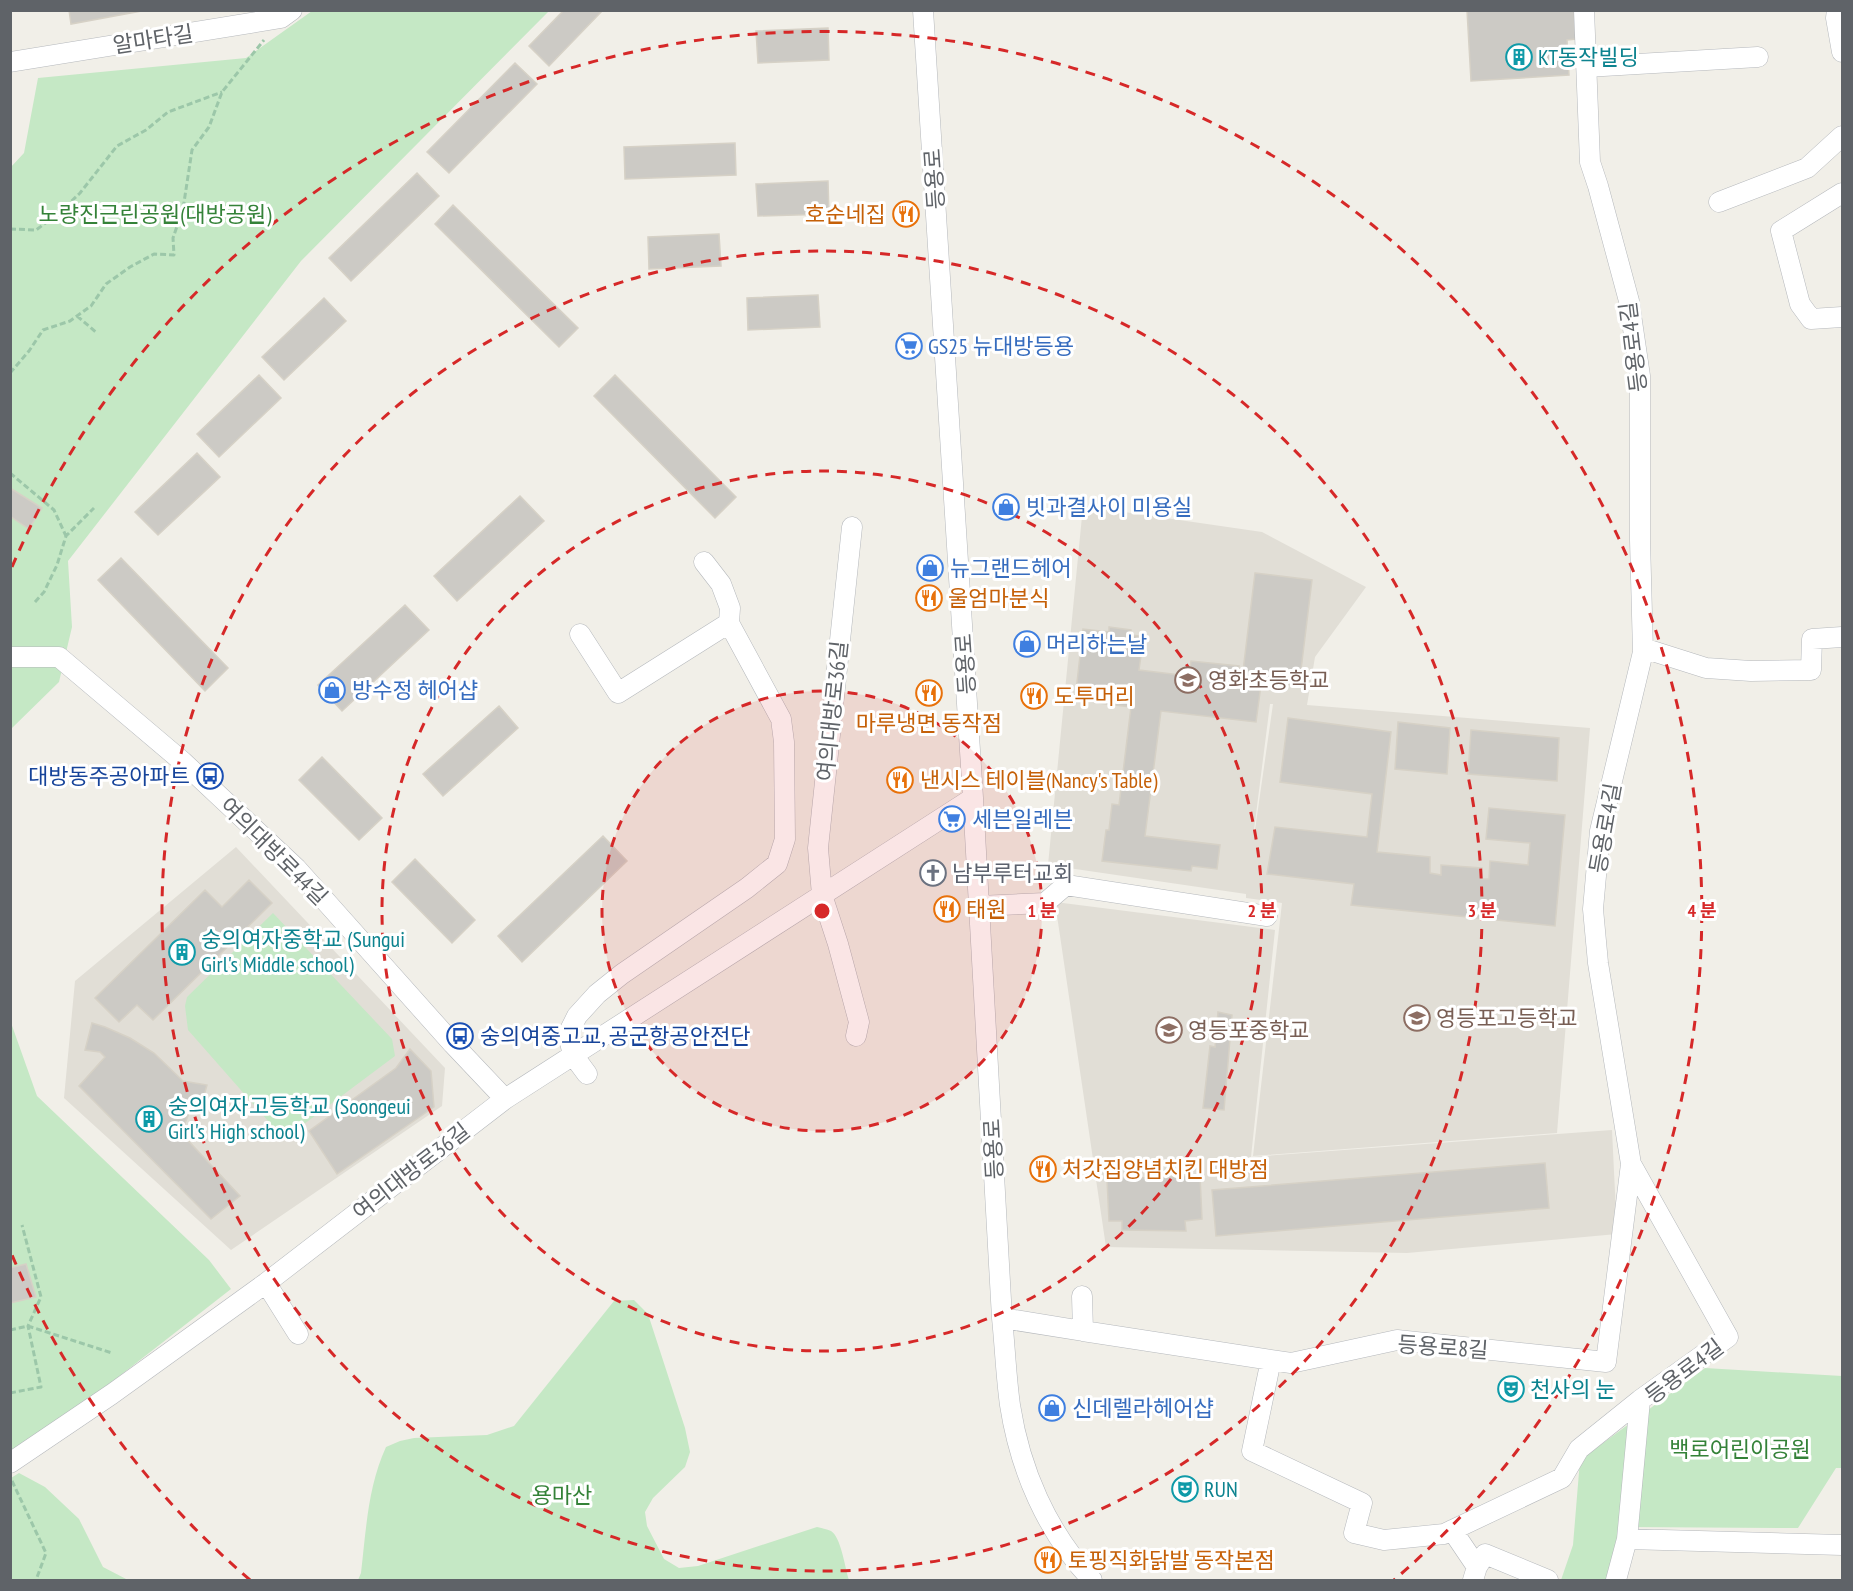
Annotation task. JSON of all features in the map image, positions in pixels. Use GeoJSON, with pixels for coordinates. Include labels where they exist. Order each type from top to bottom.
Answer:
{"type":"FeatureCollection","features":[{"type":"Feature","properties":{"kind":"street","name":"등용로"},"geometry":{"type":"LineString","coordinates":[[923,10],[973,798],[1002,1318],[1010,1404],[1017,1440],[1041,1506],[1059,1538],[1092,1581]]}},
{"type":"Feature","properties":{"kind":"street","name":"등용로4길"},"geometry":{"type":"LineString","coordinates":[[1584,10],[1590,162],[1629,301],[1640,376],[1640,540],[1643,648],[1600,831],[1593,909],[1598,963],[1631,1164],[1728,1337],[1640,1400],[1627,1539],[1616,1581]]}},
{"type":"Feature","properties":{"kind":"street"},"geometry":{"type":"LineString","coordinates":[[1837,10],[1836,18],[1842,52]]}},
{"type":"Feature","properties":{"kind":"street","name":"알마타길"},"geometry":{"type":"LineString","coordinates":[[10,62],[287,14]]}},
{"type":"Feature","properties":{"kind":"street"},"geometry":{"type":"LineString","coordinates":[[1586,67],[1758,57]]}},
{"type":"Feature","properties":{"kind":"street"},"geometry":{"type":"LineString","coordinates":[[1719,202],[1806,168],[1842,136]]}},
{"type":"Feature","properties":{"kind":"street"},"geometry":{"type":"LineString","coordinates":[[1842,194],[1781,231],[1800,304],[1811,319],[1842,317]]}},
{"type":"Feature","properties":{"kind":"street","name":"여의대방로36길"},"geometry":{"type":"LineString","coordinates":[[852,527],[818,848],[822,895],[859,1022],[856,1036]]}},
{"type":"Feature","properties":{"kind":"street"},"geometry":{"type":"LineString","coordinates":[[587,1074],[573,1055],[568,1034],[577,1016],[597,994],[622,974],[747,888],[777,864],[785,839],[784,742],[781,719],[729,622],[730,608],[721,584],[704,561]]}},
{"type":"Feature","properties":{"kind":"street"},"geometry":{"type":"LineString","coordinates":[[580,634],[618,693],[729,622]]}},
{"type":"Feature","properties":{"kind":"street"},"geometry":{"type":"LineString","coordinates":[[1643,648],[1706,668],[1751,671],[1811,670],[1812,639],[1842,637]]}},
{"type":"Feature","properties":{"kind":"street","name":"여의대방로44길"},"geometry":{"type":"LineString","coordinates":[[10,657],[59,657],[183,762],[296,868],[505,1099]]}},
{"type":"Feature","properties":{"kind":"street","name":"여의대방로36길"},"geometry":{"type":"LineString","coordinates":[[10,1463],[112,1394],[266,1283],[505,1099],[973,798]]}},
{"type":"Feature","properties":{"kind":"street"},"geometry":{"type":"LineString","coordinates":[[979,906],[1045,903],[1066,885],[1267,916]]}},
{"type":"Feature","properties":{"kind":"street","name":"등용로8길"},"geometry":{"type":"LineString","coordinates":[[1083,1331],[1292,1363],[1397,1340],[1606,1362],[1631,1164]]}},
{"type":"Feature","properties":{"kind":"street"},"geometry":{"type":"LineString","coordinates":[[266,1283],[298,1334]]}},
{"type":"Feature","properties":{"kind":"street"},"geometry":{"type":"LineString","coordinates":[[1002,1318],[1083,1331],[1082,1296]]}},
{"type":"Feature","properties":{"kind":"street"},"geometry":{"type":"LineString","coordinates":[[1271,1360],[1252,1451],[1362,1503],[1354,1533],[1384,1540],[1444,1534],[1562,1478],[1579,1449],[1640,1400]]}},
{"type":"Feature","properties":{"kind":"street"},"geometry":{"type":"LineString","coordinates":[[1452,1530],[1475,1574]]}},
{"type":"Feature","properties":{"kind":"street"},"geometry":{"type":"LineString","coordinates":[[1627,1539],[1842,1545]]}},
{"type":"Feature","properties":{"kind":"street"},"geometry":{"type":"LineString","coordinates":[[1475,1574],[1485,1554],[1548,1581]]}},
{"type":"Feature","properties":{"kind":"path"},"geometry":{"type":"LineString","coordinates":[[10,373],[43,330],[70,321],[91,306],[106,284],[154,254],[174,255],[173,238],[183,209],[192,150],[209,127],[222,92],[287,14]]}},
{"type":"Feature","properties":{"kind":"path"},"geometry":{"type":"LineString","coordinates":[[10,229],[36,230],[58,214],[80,193],[117,146],[146,130],[168,112],[222,92]]}},
{"type":"Feature","properties":{"kind":"path"},"geometry":{"type":"LineString","coordinates":[[77,316],[97,333]]}},
{"type":"Feature","properties":{"kind":"path"},"geometry":{"type":"LineString","coordinates":[[10,473],[54,510],[66,536]]}},
{"type":"Feature","properties":{"kind":"path"},"geometry":{"type":"LineString","coordinates":[[35,602],[44,592],[57,565],[66,536],[94,508]]}},
{"type":"Feature","properties":{"kind":"path"},"geometry":{"type":"LineString","coordinates":[[10,1393],[41,1387],[28,1326],[41,1297],[22,1225]]}},
{"type":"Feature","properties":{"kind":"path"},"geometry":{"type":"LineString","coordinates":[[10,1330],[28,1326],[112,1353]]}},
{"type":"Feature","properties":{"kind":"path"},"geometry":{"type":"LineString","coordinates":[[14,1487],[46,1554],[36,1581]]}},
{"type":"Feature","properties":{"kind":"shaded area","name":"영등포고등학교"},"geometry":{"type":"Polygon","coordinates":[[[1083,506],[1262,532],[1366,587],[1315,657],[1307,705],[1590,728],[1557,1133],[1253,1156],[1282,903],[1246,898],[1246,894],[1048,865],[1083,506]],[[1270,704],[1254,830],[1255,830],[1273,704],[1270,704]]]}},
{"type":"Feature","properties":{"kind":"shaded area"},"geometry":{"type":"Polygon","coordinates":[[[236,847],[445,1068],[442,1106],[231,1250],[64,1098],[75,981],[236,847]]]}},
{"type":"Feature","properties":{"kind":"shaded area","name":"영등포중학교"},"geometry":{"type":"Polygon","coordinates":[[[1055,902],[1275,930],[1251,1157],[1612,1130],[1617,1234],[1407,1253],[1106,1247],[1055,902]]]}},
{"type":"Feature","properties":{"kind":"green space","name":"노량진근린공원(대방공원)"},"geometry":{"type":"Polygon","coordinates":[[[312,11],[549,11],[301,261],[68,561],[72,627],[59,682],[11,729],[10,168],[24,153],[38,78],[246,58],[312,11]]]}},
{"type":"Feature","properties":{"kind":"green space"},"geometry":{"type":"Polygon","coordinates":[[[273,913],[392,1039],[395,1056],[284,1139],[188,1030],[185,1006],[187,997],[273,913]]]}},
{"type":"Feature","properties":{"kind":"green space"},"geometry":{"type":"Polygon","coordinates":[[[10,1020],[37,1096],[209,1260],[231,1289],[108,1385],[11,1452],[10,1020]]]}},
{"type":"Feature","properties":{"kind":"green space","name":"용마산"},"geometry":{"type":"Polygon","coordinates":[[[634,1300],[648,1314],[685,1428],[690,1452],[685,1467],[653,1498],[645,1512],[647,1526],[664,1559],[679,1568],[698,1566],[817,1527],[834,1534],[840,1546],[849,1580],[358,1580],[361,1573],[371,1493],[386,1447],[414,1438],[487,1435],[514,1426],[614,1301],[634,1300]]]}},
{"type":"Feature","properties":{"kind":"green space","name":"백로어린이공원"},"geometry":{"type":"Polygon","coordinates":[[[1705,1368],[1842,1376],[1842,1468],[1836,1468],[1798,1528],[1626,1527],[1610,1580],[1561,1580],[1573,1545],[1580,1460],[1705,1368]]]}},
{"type":"Feature","properties":{"kind":"green space"},"geometry":{"type":"Polygon","coordinates":[[[19,1473],[45,1487],[79,1519],[103,1567],[128,1580],[11,1580],[11,1478],[19,1473]]]}},
{"type":"Feature","properties":{"kind":"building"},"geometry":{"type":"Polygon","coordinates":[[[69,10],[147,10],[71,24],[69,10]]]}},
{"type":"Feature","properties":{"kind":"building"},"geometry":{"type":"Polygon","coordinates":[[[564,10],[603,10],[549,66],[529,46],[564,10]]]}},
{"type":"Feature","properties":{"kind":"building","name":"KT동작빌딩"},"geometry":{"type":"Polygon","coordinates":[[[1467,10],[1574,10],[1576,39],[1567,40],[1569,75],[1471,81],[1467,10]]]}},
{"type":"Feature","properties":{"kind":"building"},"geometry":{"type":"Polygon","coordinates":[[[828,28],[829,60],[758,63],[756,31],[828,28]]]}},
{"type":"Feature","properties":{"kind":"building"},"geometry":{"type":"Polygon","coordinates":[[[515,63],[537,84],[449,173],[427,152],[515,63]]]}},
{"type":"Feature","properties":{"kind":"building"},"geometry":{"type":"Polygon","coordinates":[[[735,143],[736,175],[625,179],[624,147],[735,143]]]}},
{"type":"Feature","properties":{"kind":"building"},"geometry":{"type":"Polygon","coordinates":[[[417,173],[439,196],[351,281],[329,258],[417,173]]]}},
{"type":"Feature","properties":{"kind":"building"},"geometry":{"type":"Polygon","coordinates":[[[828,181],[829,214],[758,216],[756,184],[828,181]]]}},
{"type":"Feature","properties":{"kind":"building"},"geometry":{"type":"Polygon","coordinates":[[[453,205],[578,328],[559,347],[435,224],[453,205]]]}},
{"type":"Feature","properties":{"kind":"building"},"geometry":{"type":"Polygon","coordinates":[[[719,234],[721,266],[649,269],[648,237],[719,234]]]}},
{"type":"Feature","properties":{"kind":"building"},"geometry":{"type":"Polygon","coordinates":[[[818,295],[820,327],[748,330],[747,298],[818,295]]]}},
{"type":"Feature","properties":{"kind":"building"},"geometry":{"type":"Polygon","coordinates":[[[324,298],[346,321],[284,380],[262,357],[324,298]]]}},
{"type":"Feature","properties":{"kind":"building"},"geometry":{"type":"Polygon","coordinates":[[[259,375],[281,398],[219,457],[197,434],[259,375]]]}},
{"type":"Feature","properties":{"kind":"building"},"geometry":{"type":"Polygon","coordinates":[[[615,375],[736,497],[715,518],[594,396],[615,375]]]}},
{"type":"Feature","properties":{"kind":"building"},"geometry":{"type":"Polygon","coordinates":[[[197,453],[220,477],[158,535],[135,512],[197,453]]]}},
{"type":"Feature","properties":{"kind":"building"},"geometry":{"type":"Polygon","coordinates":[[[10,488],[42,508],[29,529],[10,516],[10,488]]]}},
{"type":"Feature","properties":{"kind":"building"},"geometry":{"type":"Polygon","coordinates":[[[520,496],[544,521],[457,601],[434,576],[520,496]]]}},
{"type":"Feature","properties":{"kind":"building"},"geometry":{"type":"Polygon","coordinates":[[[121,558],[228,668],[205,691],[98,580],[121,558]]]}},
{"type":"Feature","properties":{"kind":"building"},"geometry":{"type":"Polygon","coordinates":[[[1255,573],[1312,580],[1299,686],[1242,679],[1255,573]]]}},
{"type":"Feature","properties":{"kind":"building"},"geometry":{"type":"Polygon","coordinates":[[[405,605],[429,630],[342,711],[318,685],[405,605]]]}},
{"type":"Feature","properties":{"kind":"building"},"geometry":{"type":"Polygon","coordinates":[[[1109,627],[1131,630],[1131,635],[1142,638],[1139,670],[1189,676],[1191,661],[1239,666],[1237,682],[1261,685],[1256,722],[1161,711],[1145,836],[1220,845],[1217,869],[1192,866],[1191,871],[1102,861],[1112,804],[1119,805],[1131,707],[1075,700],[1083,629],[1109,632],[1109,627]]]}},
{"type":"Feature","properties":{"kind":"building"},"geometry":{"type":"Polygon","coordinates":[[[499,706],[518,728],[443,796],[423,774],[499,706]]]}},
{"type":"Feature","properties":{"kind":"building"},"geometry":{"type":"Polygon","coordinates":[[[1288,718],[1391,732],[1377,852],[1430,857],[1430,873],[1441,875],[1441,865],[1482,868],[1481,879],[1489,879],[1490,861],[1528,865],[1530,843],[1486,839],[1489,808],[1565,815],[1555,926],[1351,905],[1354,884],[1267,874],[1275,827],[1367,837],[1372,794],[1280,782],[1288,718]]]}},
{"type":"Feature","properties":{"kind":"building"},"geometry":{"type":"Polygon","coordinates":[[[1398,722],[1450,728],[1447,774],[1395,769],[1398,722]]]}},
{"type":"Feature","properties":{"kind":"building"},"geometry":{"type":"Polygon","coordinates":[[[1471,730],[1559,738],[1557,781],[1468,774],[1471,730]]]}},
{"type":"Feature","properties":{"kind":"building"},"geometry":{"type":"Polygon","coordinates":[[[322,757],[382,818],[359,840],[299,780],[322,757]]]}},
{"type":"Feature","properties":{"kind":"building"},"geometry":{"type":"Polygon","coordinates":[[[603,836],[627,861],[522,962],[498,936],[603,836]]]}},
{"type":"Feature","properties":{"kind":"building"},"geometry":{"type":"Polygon","coordinates":[[[415,859],[475,920],[452,943],[392,882],[415,859]]]}},
{"type":"Feature","properties":{"kind":"building","name":"숭의여자중학교 (Sungui Girl's Middle school)"},"geometry":{"type":"Polygon","coordinates":[[[249,880],[272,903],[153,1020],[137,1005],[119,1022],[95,998],[205,890],[222,907],[249,880]]]}},
{"type":"Feature","properties":{"kind":"building"},"geometry":{"type":"Polygon","coordinates":[[[1218,1012],[1232,1015],[1224,1110],[1203,1108],[1210,1046],[1215,1047],[1218,1012]]]}},
{"type":"Feature","properties":{"kind":"building","name":"숭의여자고등학교 (Soongeui Girl's High school)"},"geometry":{"type":"Polygon","coordinates":[[[92,1023],[130,1038],[154,1053],[183,1081],[207,1085],[201,1106],[192,1106],[181,1133],[240,1196],[211,1219],[79,1086],[105,1057],[100,1052],[85,1050],[92,1023]]]}},
{"type":"Feature","properties":{"kind":"building"},"geometry":{"type":"Polygon","coordinates":[[[410,1049],[431,1071],[434,1107],[337,1174],[309,1131],[396,1068],[410,1049]]]}},
{"type":"Feature","properties":{"kind":"building"},"geometry":{"type":"Polygon","coordinates":[[[1545,1163],[1549,1208],[1216,1236],[1212,1190],[1545,1163]]]}},
{"type":"Feature","properties":{"kind":"building"},"geometry":{"type":"Polygon","coordinates":[[[1200,1176],[1202,1219],[1185,1221],[1186,1231],[1122,1230],[1122,1221],[1109,1221],[1107,1179],[1200,1176]]]}},
{"type":"Feature","properties":{"kind":"building"},"geometry":{"type":"Polygon","coordinates":[[[26,1264],[36,1297],[10,1303],[10,1268],[26,1264]]]}},
{"type":"Feature","properties":{"kind":"place","name":"KT동작빌딩"},"geometry":{"type":"Point","coordinates":[1519,57]}},
{"type":"Feature","properties":{"kind":"place","name":"호순네집"},"geometry":{"type":"Point","coordinates":[906,214]}},
{"type":"Feature","properties":{"kind":"place","name":"GS25 뉴대방등용"},"geometry":{"type":"Point","coordinates":[909,346]}},
{"type":"Feature","properties":{"kind":"place","name":"빗과결사이 미용실"},"geometry":{"type":"Point","coordinates":[1006,507]}},
{"type":"Feature","properties":{"kind":"place","name":"뉴그랜드헤어"},"geometry":{"type":"Point","coordinates":[930,568]}},
{"type":"Feature","properties":{"kind":"place","name":"울엄마분식"},"geometry":{"type":"Point","coordinates":[929,598]}},
{"type":"Feature","properties":{"kind":"place","name":"머리하는날"},"geometry":{"type":"Point","coordinates":[1027,644]}},
{"type":"Feature","properties":{"kind":"place","name":"영화초등학교"},"geometry":{"type":"Point","coordinates":[1188,680]}},
{"type":"Feature","properties":{"kind":"place","name":"방수정 헤어샵"},"geometry":{"type":"Point","coordinates":[332,690]}},
{"type":"Feature","properties":{"kind":"place","name":"마루냉면 동작점"},"geometry":{"type":"Point","coordinates":[929,693]}},
{"type":"Feature","properties":{"kind":"place","name":"도투머리"},"geometry":{"type":"Point","coordinates":[1034,696]}},
{"type":"Feature","properties":{"kind":"place","name":"대방동주공아파트"},"geometry":{"type":"Point","coordinates":[210,776]}},
{"type":"Feature","properties":{"kind":"place","name":"낸시스 테이블(Nancy's Table)"},"geometry":{"type":"Point","coordinates":[900,780]}},
{"type":"Feature","properties":{"kind":"place","name":"세븐일레븐"},"geometry":{"type":"Point","coordinates":[952,819]}},
{"type":"Feature","properties":{"kind":"place","name":"남부루터교회"},"geometry":{"type":"Point","coordinates":[933,873]}},
{"type":"Feature","properties":{"kind":"place","name":"태원"},"geometry":{"type":"Point","coordinates":[947,909]}},
{"type":"Feature","properties":{"kind":"place","name":"숭의여자중학교 (Sungui Girl's Middle school)"},"geometry":{"type":"Point","coordinates":[182,952]}},
{"type":"Feature","properties":{"kind":"place","name":"영등포고등학교"},"geometry":{"type":"Point","coordinates":[1417,1018]}},
{"type":"Feature","properties":{"kind":"place","name":"영등포중학교"},"geometry":{"type":"Point","coordinates":[1169,1030]}},
{"type":"Feature","properties":{"kind":"place","name":"숭의여중고교, 공군항공안전단"},"geometry":{"type":"Point","coordinates":[460,1036]}},
{"type":"Feature","properties":{"kind":"place","name":"숭의여자고등학교 (Soongeui Girl's High school)"},"geometry":{"type":"Point","coordinates":[149,1119]}},
{"type":"Feature","properties":{"kind":"place","name":"처갓집양념치킨 대방점"},"geometry":{"type":"Point","coordinates":[1043,1169]}},
{"type":"Feature","properties":{"kind":"place","name":"천사의 눈"},"geometry":{"type":"Point","coordinates":[1511,1389]}},
{"type":"Feature","properties":{"kind":"place","name":"신데렐라헤어샵"},"geometry":{"type":"Point","coordinates":[1052,1408]}},
{"type":"Feature","properties":{"kind":"place","name":"RUN"},"geometry":{"type":"Point","coordinates":[1185,1489]}},
{"type":"Feature","properties":{"kind":"place","name":"토핑직화닭발 동작본점"},"geometry":{"type":"Point","coordinates":[1048,1560]}}]}
